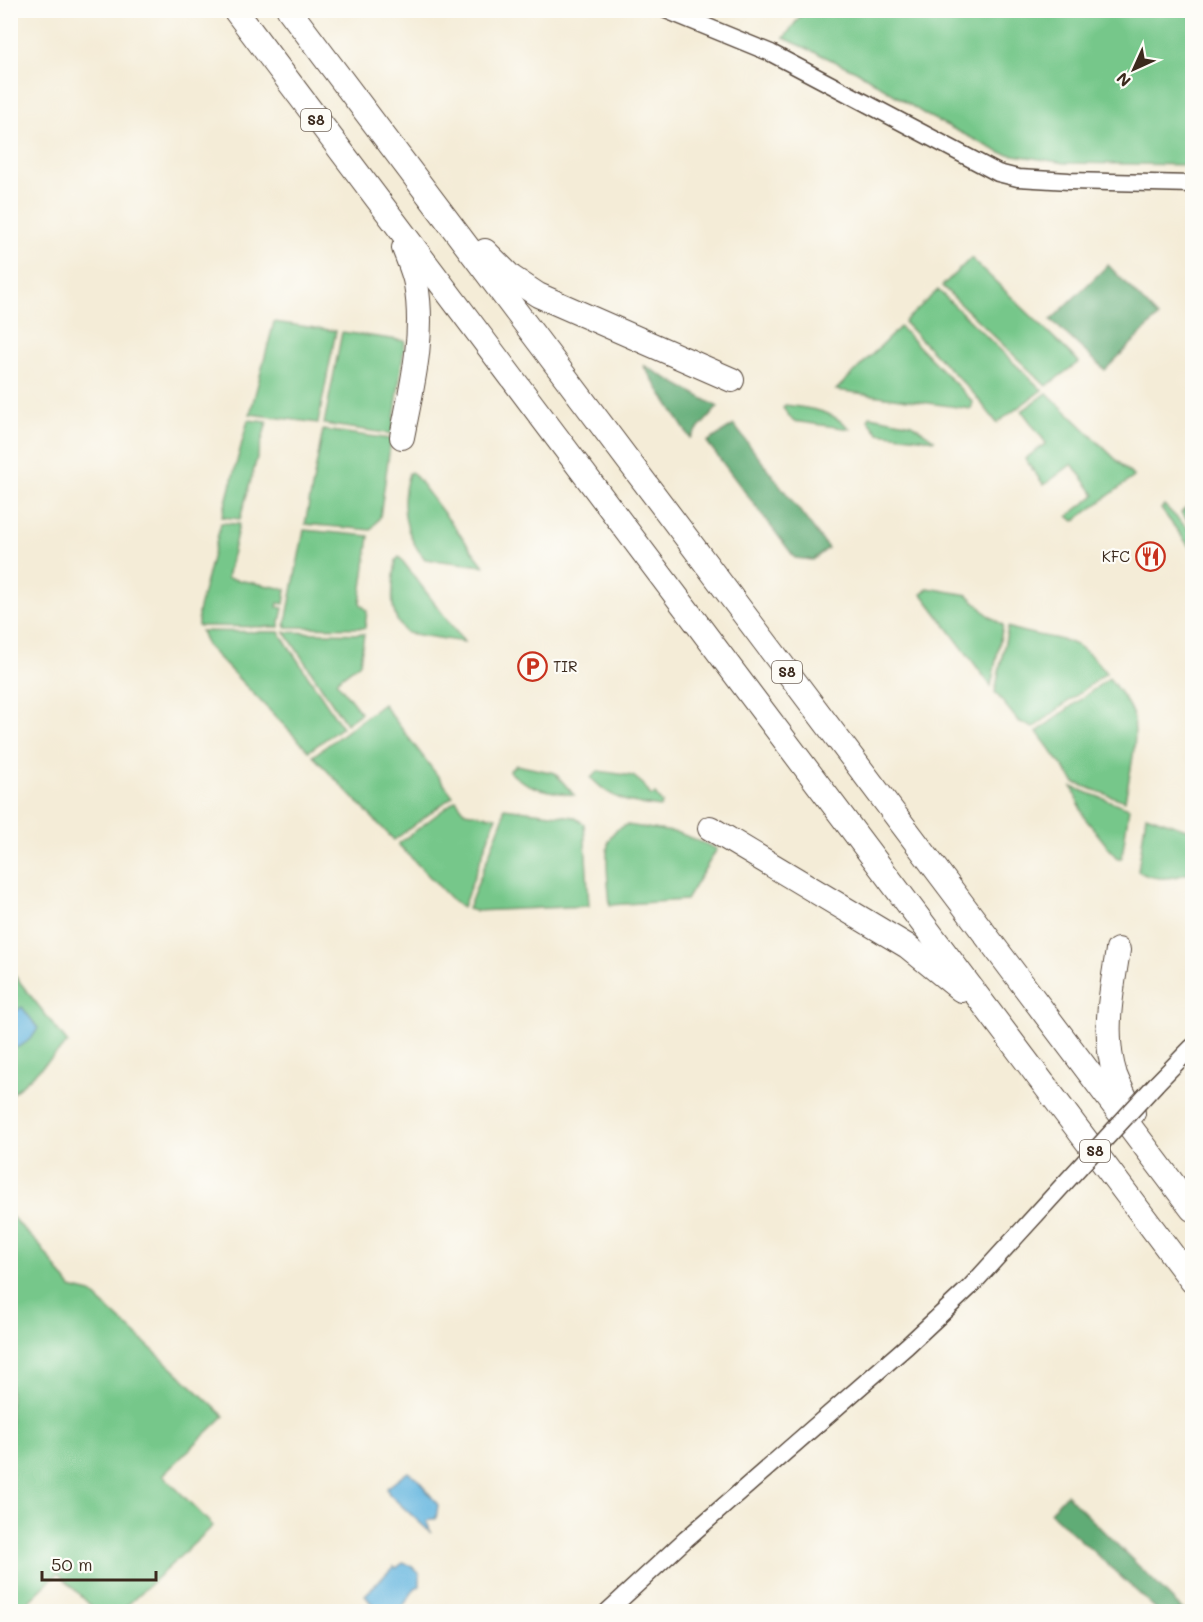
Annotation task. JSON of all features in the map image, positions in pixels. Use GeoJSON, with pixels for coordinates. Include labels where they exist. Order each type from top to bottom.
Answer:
{"type":"FeatureCollection","features":[{"type":"Feature","properties":{"kind":"highway","name":"S8"},"geometry":{"type":"LineString","coordinates":[[235,10],[1192,1281]]}},
{"type":"Feature","properties":{"kind":"highway","name":"S8"},"geometry":{"type":"LineString","coordinates":[[289,10],[1192,1209]]}},
{"type":"Feature","properties":{"kind":"highway"},"geometry":{"type":"LineString","coordinates":[[423,190],[511,277],[538,295],[732,380]]}},
{"type":"Feature","properties":{"kind":"highway"},"geometry":{"type":"LineString","coordinates":[[398,228],[416,283],[419,327],[418,351],[402,437]]}},
{"type":"Feature","properties":{"kind":"highway"},"geometry":{"type":"LineString","coordinates":[[710,828],[907,946],[997,1021]]}},
{"type":"Feature","properties":{"kind":"highway"},"geometry":{"type":"LineString","coordinates":[[1118,950],[1109,1025],[1110,1049],[1115,1074],[1151,1154]]}},
{"type":"Feature","properties":{"kind":"street"},"geometry":{"type":"LineString","coordinates":[[666,10],[771,53],[998,173],[1018,178],[1192,183]]}},
{"type":"Feature","properties":{"kind":"street"},"geometry":{"type":"LineString","coordinates":[[608,1611],[970,1287],[1192,1047]]}},
{"type":"Feature","properties":{"kind":"green space"},"geometry":{"type":"Polygon","coordinates":[[[804,11],[1192,11],[1192,165],[1065,163],[1001,153],[926,115],[860,73],[784,38],[804,11]]]}},
{"type":"Feature","properties":{"kind":"green space"},"geometry":{"type":"Polygon","coordinates":[[[971,258],[1079,362],[1046,386],[942,286],[971,258]]]}},
{"type":"Feature","properties":{"kind":"green space"},"geometry":{"type":"Polygon","coordinates":[[[1108,265],[1158,317],[1105,370],[1051,320],[1108,265]]]}},
{"type":"Feature","properties":{"kind":"green space"},"geometry":{"type":"Polygon","coordinates":[[[938,290],[1042,390],[997,423],[975,395],[904,322],[938,290]]]}},
{"type":"Feature","properties":{"kind":"green space"},"geometry":{"type":"Polygon","coordinates":[[[274,322],[336,331],[318,423],[250,414],[274,322]]]}},
{"type":"Feature","properties":{"kind":"green space"},"geometry":{"type":"Polygon","coordinates":[[[900,327],[973,402],[971,409],[836,390],[900,327]]]}},
{"type":"Feature","properties":{"kind":"green space"},"geometry":{"type":"Polygon","coordinates":[[[342,332],[405,341],[392,434],[324,424],[342,332]]]}},
{"type":"Feature","properties":{"kind":"green space"},"geometry":{"type":"Polygon","coordinates":[[[643,365],[718,407],[690,438],[643,365]]]}},
{"type":"Feature","properties":{"kind":"green space"},"geometry":{"type":"Polygon","coordinates":[[[1047,393],[1134,477],[1074,521],[1068,516],[1095,495],[1072,464],[1044,485],[1025,459],[1046,443],[1022,411],[1047,393]]]}},
{"type":"Feature","properties":{"kind":"green space"},"geometry":{"type":"Polygon","coordinates":[[[785,405],[828,414],[850,429],[793,421],[783,408],[785,405]]]}},
{"type":"Feature","properties":{"kind":"green space"},"geometry":{"type":"Polygon","coordinates":[[[870,416],[912,424],[935,440],[878,433],[868,420],[870,416]]]}},
{"type":"Feature","properties":{"kind":"green space"},"geometry":{"type":"Polygon","coordinates":[[[248,420],[267,422],[240,519],[222,517],[248,420]]]}},
{"type":"Feature","properties":{"kind":"green space"},"geometry":{"type":"Polygon","coordinates":[[[734,425],[828,548],[813,560],[795,558],[707,442],[734,425]]]}},
{"type":"Feature","properties":{"kind":"green space"},"geometry":{"type":"Polygon","coordinates":[[[323,430],[391,439],[380,517],[371,530],[305,524],[323,430]]]}},
{"type":"Feature","properties":{"kind":"green space"},"geometry":{"type":"Polygon","coordinates":[[[411,472],[484,566],[425,559],[418,550],[408,529],[404,508],[406,485],[411,472]]]}},
{"type":"Feature","properties":{"kind":"green space"},"geometry":{"type":"Polygon","coordinates":[[[1192,501],[1192,525],[1181,513],[1192,501]]]}},
{"type":"Feature","properties":{"kind":"green space"},"geometry":{"type":"Polygon","coordinates":[[[1164,505],[1192,533],[1192,550],[1161,509],[1164,505]]]}},
{"type":"Feature","properties":{"kind":"green space"},"geometry":{"type":"Polygon","coordinates":[[[221,523],[239,524],[227,578],[286,589],[284,604],[278,603],[277,607],[283,608],[279,627],[198,626],[198,612],[221,523]]]}},
{"type":"Feature","properties":{"kind":"green space"},"geometry":{"type":"Polygon","coordinates":[[[304,530],[369,536],[360,603],[367,611],[365,628],[285,627],[304,530]]]}},
{"type":"Feature","properties":{"kind":"green space"},"geometry":{"type":"Polygon","coordinates":[[[399,557],[464,642],[407,633],[400,626],[392,599],[396,560],[399,557]]]}},
{"type":"Feature","properties":{"kind":"green space"},"geometry":{"type":"Polygon","coordinates":[[[928,588],[968,595],[989,616],[1003,625],[991,686],[922,594],[928,588]]]}},
{"type":"Feature","properties":{"kind":"green space"},"geometry":{"type":"Polygon","coordinates":[[[1008,627],[1072,643],[1083,649],[1106,673],[1033,728],[1018,721],[995,692],[1008,627]]]}},
{"type":"Feature","properties":{"kind":"green space"},"geometry":{"type":"Polygon","coordinates":[[[201,631],[279,632],[342,727],[309,751],[207,646],[201,631]]]}},
{"type":"Feature","properties":{"kind":"green space"},"geometry":{"type":"Polygon","coordinates":[[[285,632],[364,634],[360,663],[336,681],[361,713],[346,724],[285,632]]]}},
{"type":"Feature","properties":{"kind":"green space"},"geometry":{"type":"Polygon","coordinates":[[[1109,678],[1122,695],[1132,713],[1134,722],[1133,756],[1125,801],[1075,783],[1037,732],[1109,678]]]}},
{"type":"Feature","properties":{"kind":"green space"},"geometry":{"type":"Polygon","coordinates":[[[383,704],[453,796],[394,840],[313,756],[383,704]]]}},
{"type":"Feature","properties":{"kind":"green space"},"geometry":{"type":"Polygon","coordinates":[[[516,765],[555,773],[574,795],[531,786],[509,771],[516,765]]]}},
{"type":"Feature","properties":{"kind":"green space"},"geometry":{"type":"Polygon","coordinates":[[[598,771],[633,776],[643,784],[651,796],[655,794],[662,803],[661,807],[623,800],[607,792],[591,778],[598,771]]]}},
{"type":"Feature","properties":{"kind":"green space"},"geometry":{"type":"Polygon","coordinates":[[[1072,787],[1129,808],[1120,859],[1084,817],[1072,787]]]}},
{"type":"Feature","properties":{"kind":"green space"},"geometry":{"type":"Polygon","coordinates":[[[456,800],[465,812],[496,817],[463,907],[454,902],[398,844],[456,800]]]}},
{"type":"Feature","properties":{"kind":"green space"},"geometry":{"type":"Polygon","coordinates":[[[504,808],[574,817],[584,824],[589,906],[475,911],[468,909],[503,818],[504,808]]]}},
{"type":"Feature","properties":{"kind":"green space"},"geometry":{"type":"Polygon","coordinates":[[[1146,815],[1192,831],[1192,872],[1158,878],[1138,871],[1146,815]]]}},
{"type":"Feature","properties":{"kind":"green space"},"geometry":{"type":"Polygon","coordinates":[[[627,825],[679,833],[717,849],[686,900],[610,905],[607,850],[611,836],[616,830],[627,825]]]}},
{"type":"Feature","properties":{"kind":"green space"},"geometry":{"type":"Polygon","coordinates":[[[11,971],[68,1043],[11,1095],[11,971]]]}},
{"type":"Feature","properties":{"kind":"green space"},"geometry":{"type":"Polygon","coordinates":[[[10,1215],[41,1247],[71,1288],[91,1293],[224,1416],[163,1475],[213,1526],[121,1611],[96,1611],[58,1573],[19,1611],[11,1611],[10,1215]]]}},
{"type":"Feature","properties":{"kind":"green space"},"geometry":{"type":"Polygon","coordinates":[[[1066,1494],[1184,1611],[1154,1611],[1156,1609],[1050,1512],[1066,1494]]]}},
{"type":"Feature","properties":{"kind":"water"},"geometry":{"type":"Polygon","coordinates":[[[22,1007],[38,1028],[28,1041],[14,1048],[11,1045],[11,1015],[22,1007]]]}},
{"type":"Feature","properties":{"kind":"water"},"geometry":{"type":"Polygon","coordinates":[[[408,1472],[417,1478],[438,1505],[436,1519],[427,1522],[431,1533],[389,1494],[387,1488],[408,1472]]]}},
{"type":"Feature","properties":{"kind":"water"},"geometry":{"type":"Polygon","coordinates":[[[403,1563],[411,1566],[420,1574],[420,1586],[415,1588],[400,1611],[389,1611],[376,1607],[365,1595],[394,1566],[396,1568],[403,1563]]]}},
{"type":"Feature","properties":{"kind":"place","name":"KFC"},"geometry":{"type":"Point","coordinates":[1151,557]}},
{"type":"Feature","properties":{"kind":"place","name":"TIR"},"geometry":{"type":"Point","coordinates":[532,667]}}]}
